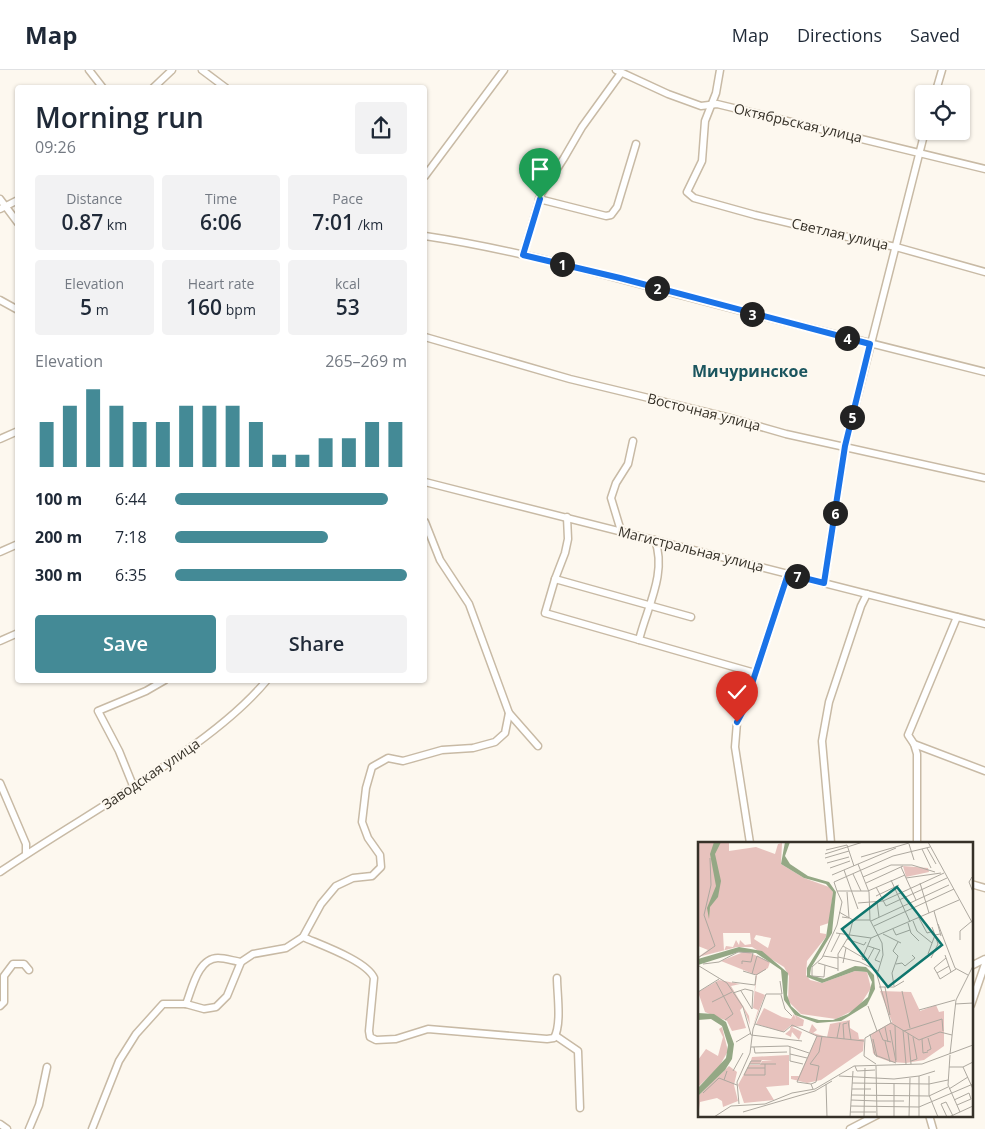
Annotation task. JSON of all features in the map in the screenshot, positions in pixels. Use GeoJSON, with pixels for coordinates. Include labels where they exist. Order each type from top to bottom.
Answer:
{"type":"FeatureCollection","features":[{"type":"Feature","properties":{"kind":"street"},"geometry":{"type":"LineString","coordinates":[[89,70],[101,85]]}},
{"type":"Feature","properties":{"kind":"street"},"geometry":{"type":"LineString","coordinates":[[156,85],[172,70]]}},
{"type":"Feature","properties":{"kind":"street"},"geometry":{"type":"LineString","coordinates":[[202,70],[222,85]]}},
{"type":"Feature","properties":{"kind":"street"},"geometry":{"type":"LineString","coordinates":[[427,173],[504,70]]}},
{"type":"Feature","properties":{"kind":"street"},"geometry":{"type":"LineString","coordinates":[[712,104],[720,70]]}},
{"type":"Feature","properties":{"kind":"street"},"geometry":{"type":"LineString","coordinates":[[938,85],[942,70]]}},
{"type":"Feature","properties":{"kind":"street"},"geometry":{"type":"LineString","coordinates":[[523,255],[541,194],[582,127],[619,72]]}},
{"type":"Feature","properties":{"kind":"street","name":"Октябрьская улица"},"geometry":{"type":"LineString","coordinates":[[619,72],[668,94],[701,106],[717,104],[985,169]]}},
{"type":"Feature","properties":{"kind":"street","name":"Светлая улица"},"geometry":{"type":"LineString","coordinates":[[712,104],[706,120],[702,161],[687,192],[694,198],[772,219],[896,247],[985,272]]}},
{"type":"Feature","properties":{"kind":"street"},"geometry":{"type":"LineString","coordinates":[[824,583],[845,446],[922,140]]}},
{"type":"Feature","properties":{"kind":"street"},"geometry":{"type":"LineString","coordinates":[[540,199],[606,216],[611,215],[617,207],[636,144]]}},
{"type":"Feature","properties":{"kind":"street"},"geometry":{"type":"LineString","coordinates":[[0,199],[2,208],[15,220]]}},
{"type":"Feature","properties":{"kind":"street"},"geometry":{"type":"LineString","coordinates":[[2,208],[15,202]]}},
{"type":"Feature","properties":{"kind":"street"},"geometry":{"type":"LineString","coordinates":[[427,236],[523,255],[620,278],[870,344],[985,372]]}},
{"type":"Feature","properties":{"kind":"street"},"geometry":{"type":"LineString","coordinates":[[0,300],[15,308]]}},
{"type":"Feature","properties":{"kind":"street","name":"Восточная улица"},"geometry":{"type":"LineString","coordinates":[[427,338],[570,380],[714,414],[786,434],[985,478]]}},
{"type":"Feature","properties":{"kind":"street"},"geometry":{"type":"LineString","coordinates":[[0,439],[15,432]]}},
{"type":"Feature","properties":{"kind":"street"},"geometry":{"type":"LineString","coordinates":[[621,531],[611,498],[614,488],[628,464],[634,441]]}},
{"type":"Feature","properties":{"kind":"street","name":"Магистральная улица"},"geometry":{"type":"LineString","coordinates":[[427,482],[985,624]]}},
{"type":"Feature","properties":{"kind":"street"},"geometry":{"type":"LineString","coordinates":[[567,517],[568,539],[565,553],[545,613],[755,673]]}},
{"type":"Feature","properties":{"kind":"street"},"geometry":{"type":"LineString","coordinates":[[427,527],[440,560],[469,604],[509,713],[538,746]]}},
{"type":"Feature","properties":{"kind":"street"},"geometry":{"type":"LineString","coordinates":[[639,640],[659,572],[658,549],[654,540]]}},
{"type":"Feature","properties":{"kind":"street"},"geometry":{"type":"LineString","coordinates":[[0,552],[15,545]]}},
{"type":"Feature","properties":{"kind":"street"},"geometry":{"type":"LineString","coordinates":[[750,842],[735,747],[737,722],[743,711],[788,574]]}},
{"type":"Feature","properties":{"kind":"street"},"geometry":{"type":"LineString","coordinates":[[555,579],[691,618]]}},
{"type":"Feature","properties":{"kind":"street"},"geometry":{"type":"LineString","coordinates":[[831,842],[822,741],[829,702],[861,606],[867,594]]}},
{"type":"Feature","properties":{"kind":"street"},"geometry":{"type":"LineString","coordinates":[[917,842],[918,754],[908,735],[957,617]]}},
{"type":"Feature","properties":{"kind":"street"},"geometry":{"type":"LineString","coordinates":[[0,641],[15,634]]}},
{"type":"Feature","properties":{"kind":"street"},"geometry":{"type":"LineString","coordinates":[[134,788],[119,751],[98,711],[156,683]]}},
{"type":"Feature","properties":{"kind":"street","name":"Заводская улица"},"geometry":{"type":"LineString","coordinates":[[0,872],[134,788],[222,725],[263,683]]}},
{"type":"Feature","properties":{"kind":"street"},"geometry":{"type":"LineString","coordinates":[[92,1129],[120,1061],[136,1034],[163,1004],[186,1004],[204,1009],[216,1007],[227,996],[241,962],[253,954],[286,948],[303,937],[321,904],[336,886],[353,878],[372,876],[381,867],[380,855],[368,838],[362,822],[366,788],[372,767],[388,758],[403,761],[442,750],[473,748],[495,742],[505,733],[509,713]]}},
{"type":"Feature","properties":{"kind":"street"},"geometry":{"type":"LineString","coordinates":[[914,744],[985,771]]}},
{"type":"Feature","properties":{"kind":"street"},"geometry":{"type":"LineString","coordinates":[[0,784],[26,844],[26,854]]}},
{"type":"Feature","properties":{"kind":"street"},"geometry":{"type":"LineString","coordinates":[[972,884],[985,888]]}},
{"type":"Feature","properties":{"kind":"street"},"geometry":{"type":"LineString","coordinates":[[303,937],[362,964],[372,971],[374,978],[369,1031],[370,1037],[376,1040],[396,1039],[428,1029],[547,1039],[556,1036]]}},
{"type":"Feature","properties":{"kind":"street"},"geometry":{"type":"LineString","coordinates":[[186,1004],[201,968],[206,962],[216,958],[241,962]]}},
{"type":"Feature","properties":{"kind":"street"},"geometry":{"type":"LineString","coordinates":[[972,966],[985,959]]}},
{"type":"Feature","properties":{"kind":"street"},"geometry":{"type":"LineString","coordinates":[[0,1006],[4,1002],[4,976],[13,964],[24,964],[30,970]]}},
{"type":"Feature","properties":{"kind":"street"},"geometry":{"type":"LineString","coordinates":[[972,1002],[985,964]]}},
{"type":"Feature","properties":{"kind":"street"},"geometry":{"type":"LineString","coordinates":[[556,978],[558,1022],[556,1036]]}},
{"type":"Feature","properties":{"kind":"street"},"geometry":{"type":"LineString","coordinates":[[556,1036],[578,1051],[580,1108]]}},
{"type":"Feature","properties":{"kind":"street"},"geometry":{"type":"LineString","coordinates":[[29,1129],[39,1105],[47,1067]]}},
{"type":"Feature","properties":{"kind":"street"},"geometry":{"type":"LineString","coordinates":[[850,1129],[875,1116]]}},
{"type":"Feature","properties":{"kind":"street"},"geometry":{"type":"LineString","coordinates":[[928,1116],[933,1129]]}},
{"type":"Feature","properties":{"kind":"street"},"geometry":{"type":"LineString","coordinates":[[0,1124],[7,1129]]}},
{"type":"Feature","properties":{"kind":"district","name":"Мичуринское"},"geometry":{"type":"Point","coordinates":[750,371]}},
{"type":"Feature","properties":{"kind":"route"},"geometry":{"type":"LineString","coordinates":[[540,199],[523,255],[620,278],[682,296],[870,344],[845,446],[824,583],[788,574],[743,711],[737,722]]}}]}
